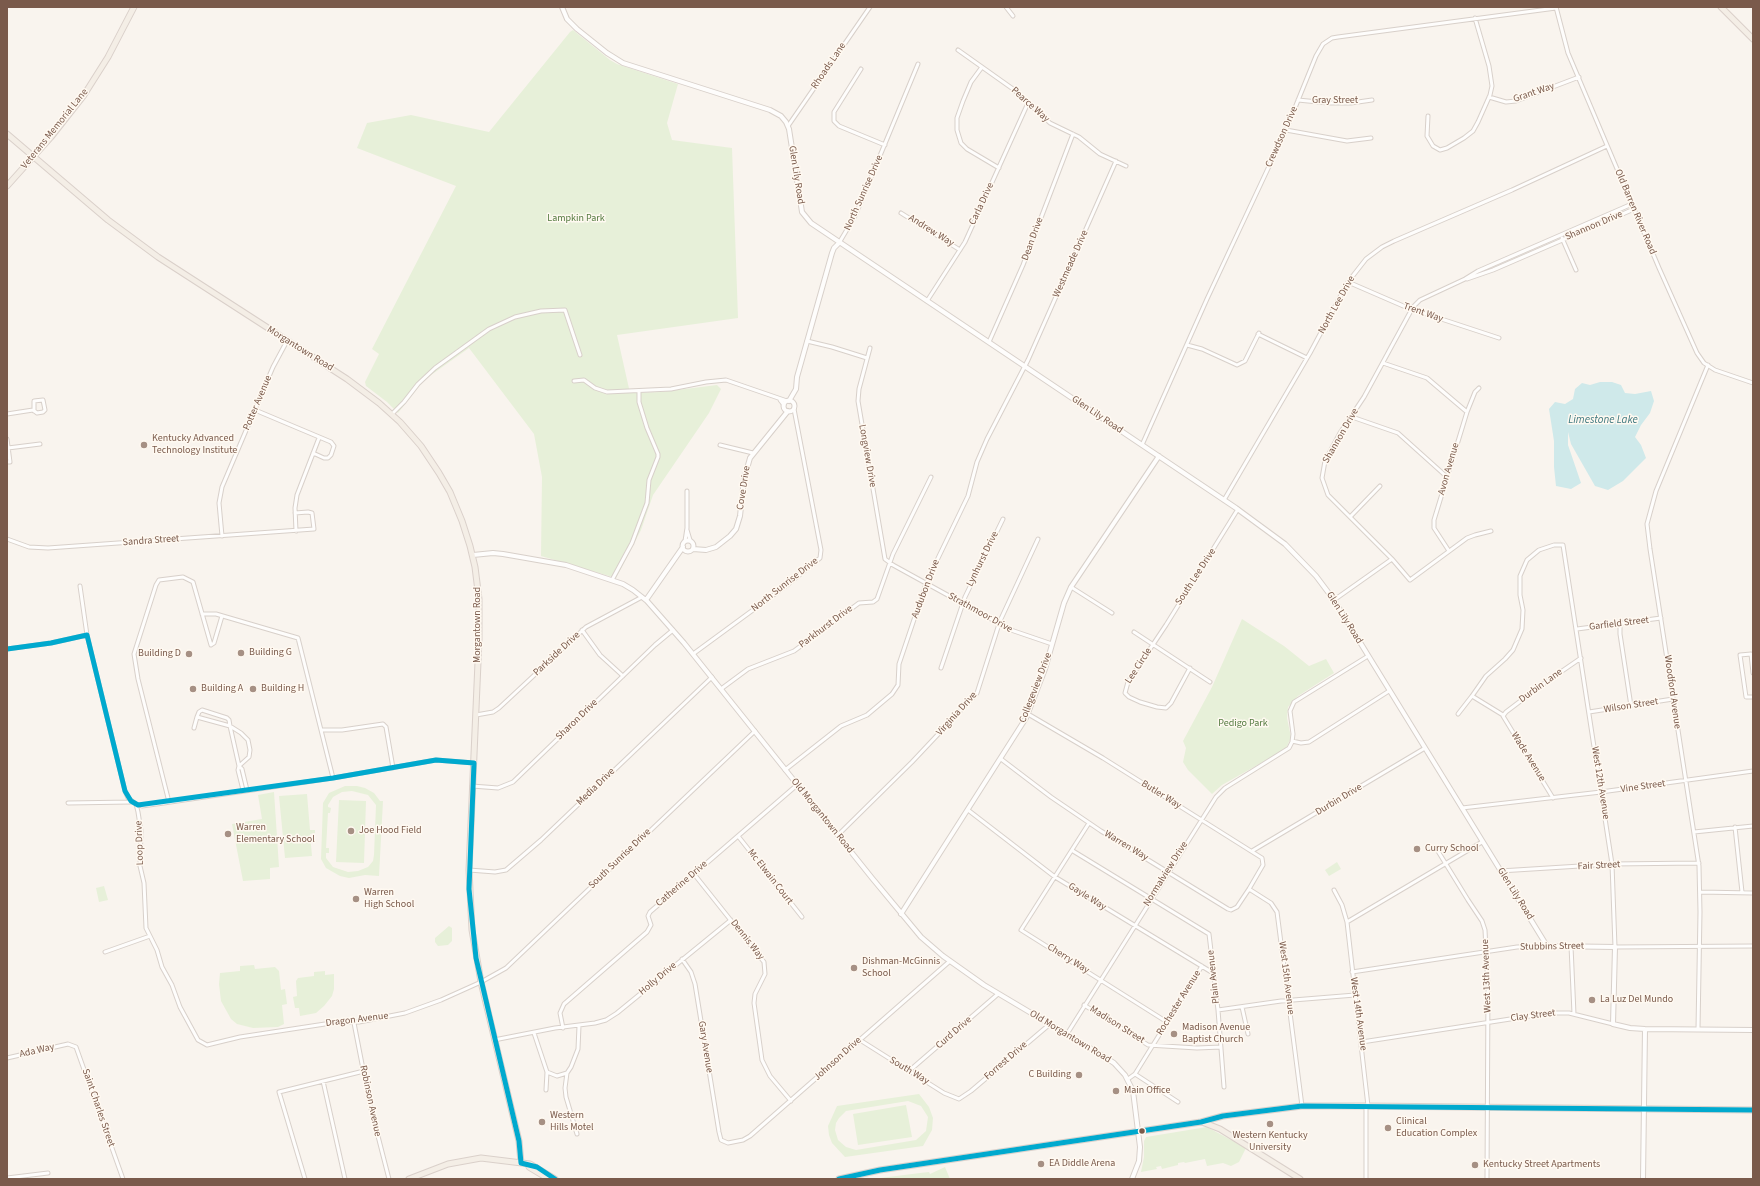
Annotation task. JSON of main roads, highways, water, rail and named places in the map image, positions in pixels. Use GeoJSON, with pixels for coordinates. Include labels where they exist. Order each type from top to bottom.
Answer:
{"type":"FeatureCollection","features":[{"type":"Feature","properties":{"kind":"main road","name":"Veterans Memorial Lane"},"geometry":{"type":"LineString","coordinates":[[7,186],[62,123],[89,87],[112,49],[134,7]]}},
{"type":"Feature","properties":{"kind":"main road"},"geometry":{"type":"LineString","coordinates":[[1721,7],[1753,39]]}},
{"type":"Feature","properties":{"kind":"main road","name":"Morgantown Road"},"geometry":{"type":"LineString","coordinates":[[7,134],[108,220],[158,257],[359,387],[392,414],[421,446],[442,478],[462,521],[473,556],[477,580],[480,609],[469,870],[472,930],[480,982],[519,1141],[521,1163]]}},
{"type":"Feature","properties":{"kind":"main road"},"geometry":{"type":"LineString","coordinates":[[839,1179],[884,1170],[1201,1122],[1223,1116],[1302,1106],[1753,1110]]}},
{"type":"Feature","properties":{"kind":"main road"},"geometry":{"type":"LineString","coordinates":[[1201,1122],[1220,1129],[1300,1179]]}},
{"type":"Feature","properties":{"kind":"main road"},"geometry":{"type":"LineString","coordinates":[[409,1179],[448,1164],[466,1160],[488,1158],[530,1164],[555,1179]]}},
{"type":"Feature","properties":{"kind":"main road"},"geometry":{"type":"LineString","coordinates":[[528,1164],[529,1167],[549,1179]]}},
{"type":"Feature","properties":{"kind":"water","name":"Limestone Lake"},"geometry":{"type":"Polygon","coordinates":[[[1600,382],[1612,382],[1621,385],[1625,393],[1635,394],[1651,391],[1654,401],[1650,413],[1641,425],[1635,437],[1641,445],[1646,458],[1623,481],[1608,490],[1595,486],[1571,444],[1568,432],[1568,445],[1581,483],[1571,489],[1556,486],[1554,441],[1549,409],[1555,402],[1565,404],[1573,399],[1575,389],[1582,383],[1590,385],[1600,382]]]}},
{"type":"Feature","properties":{"kind":"place","name":"Kentucky Advanced Technology Institute"},"geometry":{"type":"Point","coordinates":[144,445]}},
{"type":"Feature","properties":{"kind":"place","name":"Building G"},"geometry":{"type":"Point","coordinates":[241,653]}},
{"type":"Feature","properties":{"kind":"place","name":"Building D"},"geometry":{"type":"Point","coordinates":[189,654]}},
{"type":"Feature","properties":{"kind":"place","name":"Building A"},"geometry":{"type":"Point","coordinates":[193,689]}},
{"type":"Feature","properties":{"kind":"place","name":"Building H"},"geometry":{"type":"Point","coordinates":[253,689]}},
{"type":"Feature","properties":{"kind":"place","name":"Joe Hood Field"},"geometry":{"type":"Point","coordinates":[351,831]}},
{"type":"Feature","properties":{"kind":"place","name":"Warren Elementary School"},"geometry":{"type":"Point","coordinates":[228,834]}},
{"type":"Feature","properties":{"kind":"place","name":"Curry School"},"geometry":{"type":"Point","coordinates":[1417,849]}},
{"type":"Feature","properties":{"kind":"place","name":"Warren High School"},"geometry":{"type":"Point","coordinates":[356,899]}},
{"type":"Feature","properties":{"kind":"place","name":"Dishman-McGinnis School"},"geometry":{"type":"Point","coordinates":[854,968]}},
{"type":"Feature","properties":{"kind":"place","name":"La Luz Del Mundo"},"geometry":{"type":"Point","coordinates":[1592,1000]}},
{"type":"Feature","properties":{"kind":"place","name":"Madison Avenue Baptist Church"},"geometry":{"type":"Point","coordinates":[1174,1034]}},
{"type":"Feature","properties":{"kind":"place","name":"C Building"},"geometry":{"type":"Point","coordinates":[1079,1075]}},
{"type":"Feature","properties":{"kind":"place","name":"Main Office"},"geometry":{"type":"Point","coordinates":[1116,1091]}},
{"type":"Feature","properties":{"kind":"place","name":"Western Hills Motel"},"geometry":{"type":"Point","coordinates":[542,1122]}},
{"type":"Feature","properties":{"kind":"place","name":"Western Kentucky University"},"geometry":{"type":"Point","coordinates":[1270,1124]}},
{"type":"Feature","properties":{"kind":"place","name":"Clinical Education Complex"},"geometry":{"type":"Point","coordinates":[1388,1128]}},
{"type":"Feature","properties":{"kind":"place","name":"EA Diddle Arena"},"geometry":{"type":"Point","coordinates":[1041,1164]}},
{"type":"Feature","properties":{"kind":"place","name":"Kentucky Street Apartments"},"geometry":{"type":"Point","coordinates":[1475,1165]}},
{"type":"Feature","properties":{"kind":"park label","name":"Lampkin Park"},"geometry":{"type":"Point","coordinates":[576,219]}},
{"type":"Feature","properties":{"kind":"park label","name":"Pedigo Park"},"geometry":{"type":"Point","coordinates":[1243,724]}}]}
